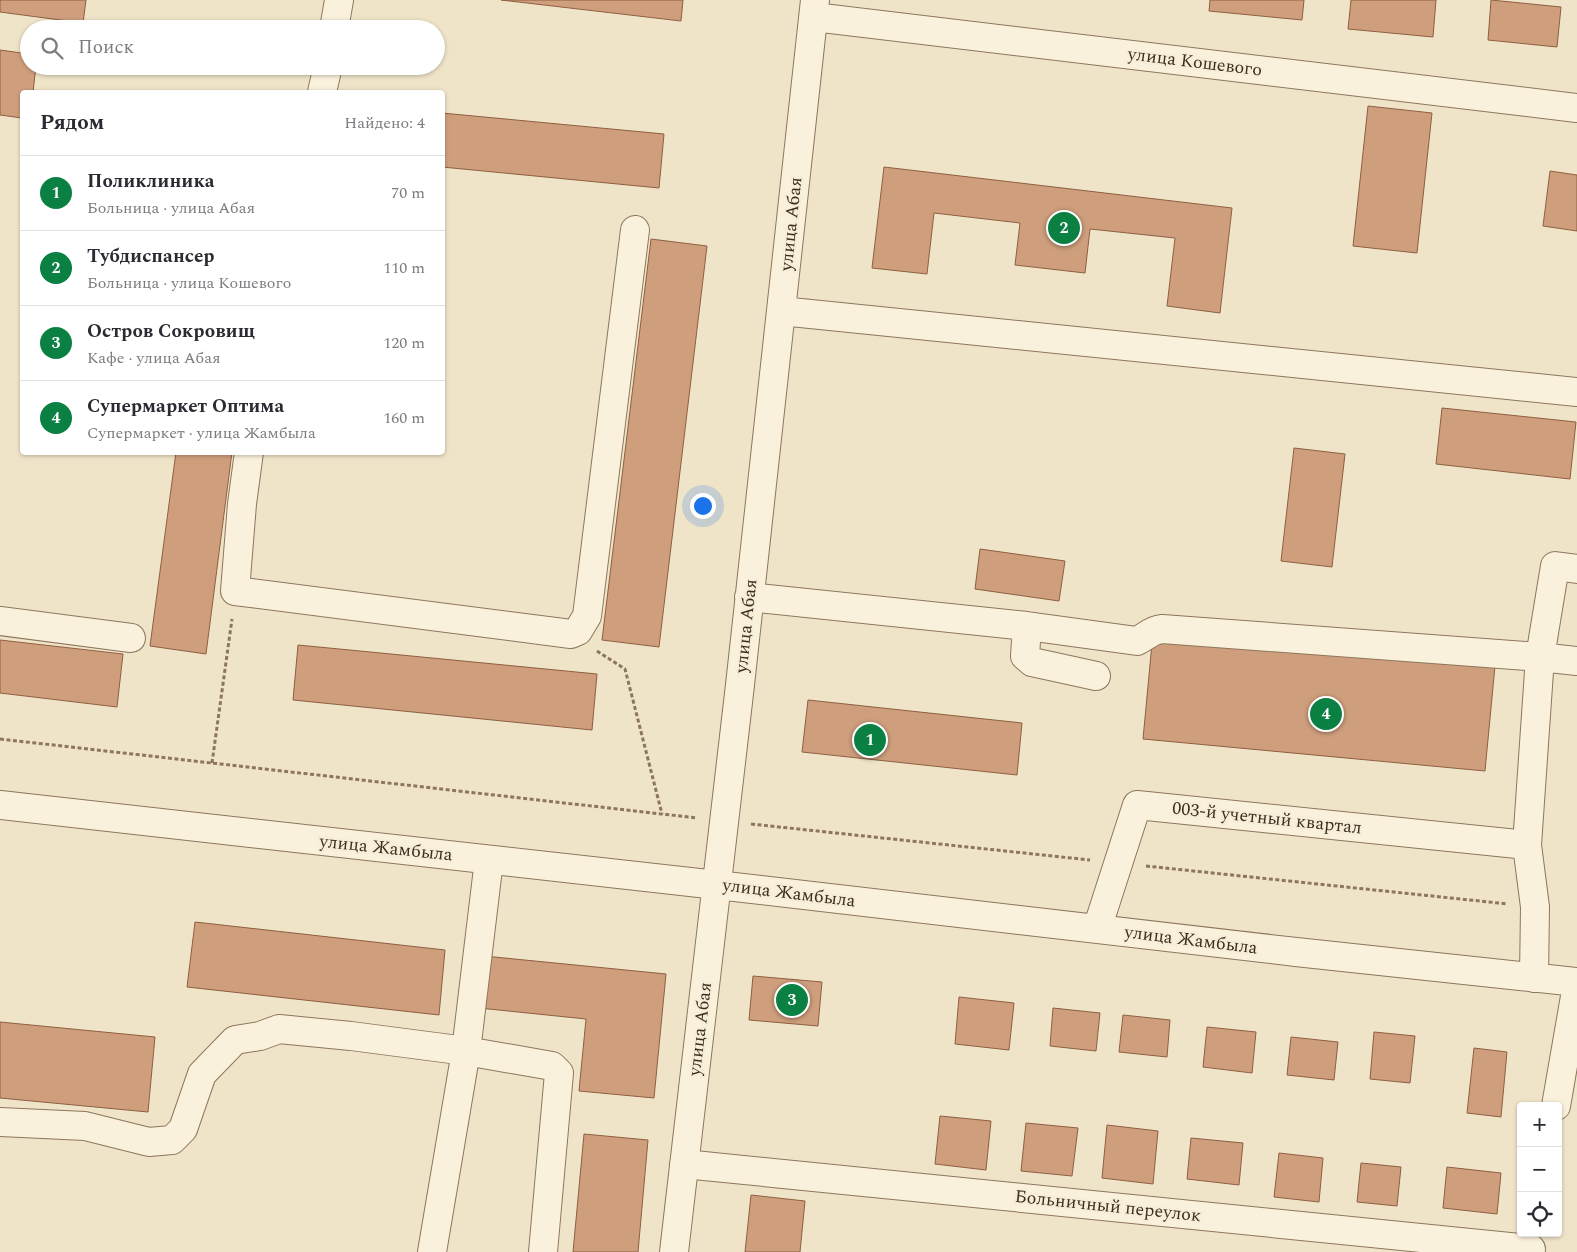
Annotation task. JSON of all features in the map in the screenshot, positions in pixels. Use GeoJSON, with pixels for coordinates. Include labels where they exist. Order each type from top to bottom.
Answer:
{"type":"FeatureCollection","features":[{"type":"Feature","properties":{"kind":"street"},"geometry":{"type":"LineString","coordinates":[[336,20],[339,0]]}},
{"type":"Feature","properties":{"kind":"street","name":"улица Кошевого"},"geometry":{"type":"LineString","coordinates":[[814,9],[1577,108]]}},
{"type":"Feature","properties":{"kind":"street","name":"улица Абая"},"geometry":{"type":"LineString","coordinates":[[674,1252],[717,885],[814,9]]}},
{"type":"Feature","properties":{"kind":"street"},"geometry":{"type":"LineString","coordinates":[[322,90],[326,75]]}},
{"type":"Feature","properties":{"kind":"street"},"geometry":{"type":"LineString","coordinates":[[250,455],[242,504],[235,591],[571,634],[578,631],[587,616],[635,230]]}},
{"type":"Feature","properties":{"kind":"street"},"geometry":{"type":"LineString","coordinates":[[781,311],[1577,392]]}},
{"type":"Feature","properties":{"kind":"street"},"geometry":{"type":"LineString","coordinates":[[1534,978],[1535,907],[1526,845],[1540,656],[1556,566],[1577,569]]}},
{"type":"Feature","properties":{"kind":"street"},"geometry":{"type":"LineString","coordinates":[[749,597],[1028,626],[1137,641],[1151,632],[1162,629],[1540,656],[1577,661]]}},
{"type":"Feature","properties":{"kind":"street"},"geometry":{"type":"LineString","coordinates":[[0,621],[131,638]]}},
{"type":"Feature","properties":{"kind":"street"},"geometry":{"type":"LineString","coordinates":[[1028,626],[1025,656],[1032,662],[1096,676]]}},
{"type":"Feature","properties":{"kind":"street","name":"улица Жамбыла"},"geometry":{"type":"LineString","coordinates":[[0,805],[1577,984]]}},
{"type":"Feature","properties":{"kind":"street","name":"003-й учетный квартал"},"geometry":{"type":"LineString","coordinates":[[1097,929],[1137,805],[1526,845]]}},
{"type":"Feature","properties":{"kind":"street"},"geometry":{"type":"LineString","coordinates":[[432,1252],[466,1051],[490,860]]}},
{"type":"Feature","properties":{"kind":"street"},"geometry":{"type":"LineString","coordinates":[[1557,1102],[1577,984]]}},
{"type":"Feature","properties":{"kind":"street"},"geometry":{"type":"LineString","coordinates":[[0,1122],[85,1126],[149,1142],[172,1140],[183,1129],[202,1074],[235,1040],[260,1036],[279,1029],[466,1051],[552,1066],[558,1073],[543,1252]]}},
{"type":"Feature","properties":{"kind":"street","name":"Больничный переулок"},"geometry":{"type":"LineString","coordinates":[[684,1164],[1532,1245]]}},
{"type":"Feature","properties":{"kind":"path"},"geometry":{"type":"LineString","coordinates":[[212,763],[235,591]]}},
{"type":"Feature","properties":{"kind":"path"},"geometry":{"type":"LineString","coordinates":[[571,634],[625,669],[662,814]]}},
{"type":"Feature","properties":{"kind":"path"},"geometry":{"type":"LineString","coordinates":[[0,739],[724,821],[1535,907]]}},
{"type":"Feature","properties":{"kind":"building"},"geometry":{"type":"Polygon","coordinates":[[[0,0],[86,0],[83,20],[60,20],[0,12],[0,0]]]}},
{"type":"Feature","properties":{"kind":"building"},"geometry":{"type":"Polygon","coordinates":[[[501,0],[683,0],[681,21],[501,0]]]}},
{"type":"Feature","properties":{"kind":"building"},"geometry":{"type":"Polygon","coordinates":[[[1210,0],[1304,0],[1302,20],[1209,11],[1210,0]]]}},
{"type":"Feature","properties":{"kind":"building"},"geometry":{"type":"Polygon","coordinates":[[[1351,0],[1436,0],[1433,37],[1348,29],[1351,0]]]}},
{"type":"Feature","properties":{"kind":"building"},"geometry":{"type":"Polygon","coordinates":[[[1491,0],[1561,7],[1557,47],[1488,40],[1491,0]]]}},
{"type":"Feature","properties":{"kind":"building"},"geometry":{"type":"Polygon","coordinates":[[[0,50],[20,53],[20,75],[35,75],[33,90],[20,90],[20,118],[0,115],[0,50]]]}},
{"type":"Feature","properties":{"kind":"building"},"geometry":{"type":"Polygon","coordinates":[[[1368,106],[1432,113],[1417,253],[1353,246],[1368,106]]]}},
{"type":"Feature","properties":{"kind":"building"},"geometry":{"type":"Polygon","coordinates":[[[445,113],[664,134],[659,188],[445,167],[445,113]]]}},
{"type":"Feature","properties":{"kind":"building"},"geometry":{"type":"Polygon","coordinates":[[[884,167],[1232,208],[1220,313],[1167,306],[1175,238],[1090,229],[1085,273],[1015,265],[1020,223],[934,213],[927,274],[872,268],[884,167]]]}},
{"type":"Feature","properties":{"kind":"building"},"geometry":{"type":"Polygon","coordinates":[[[1550,171],[1577,175],[1577,231],[1543,226],[1550,171]]]}},
{"type":"Feature","properties":{"kind":"building"},"geometry":{"type":"Polygon","coordinates":[[[651,239],[707,246],[659,647],[602,640],[651,239]]]}},
{"type":"Feature","properties":{"kind":"building"},"geometry":{"type":"Polygon","coordinates":[[[1442,408],[1576,422],[1570,479],[1436,464],[1442,408]]]}},
{"type":"Feature","properties":{"kind":"building"},"geometry":{"type":"Polygon","coordinates":[[[1294,448],[1345,454],[1332,567],[1281,561],[1294,448]]]}},
{"type":"Feature","properties":{"kind":"building"},"geometry":{"type":"Polygon","coordinates":[[[176,455],[232,455],[206,654],[150,646],[176,455]]]}},
{"type":"Feature","properties":{"kind":"building"},"geometry":{"type":"Polygon","coordinates":[[[980,549],[1065,561],[1059,601],[975,589],[980,549]]]}},
{"type":"Feature","properties":{"kind":"building"},"geometry":{"type":"Polygon","coordinates":[[[1153,633],[1495,666],[1485,771],[1143,739],[1153,633]]]}},
{"type":"Feature","properties":{"kind":"building"},"geometry":{"type":"Polygon","coordinates":[[[0,640],[123,654],[117,707],[0,693],[0,640]]]}},
{"type":"Feature","properties":{"kind":"building"},"geometry":{"type":"Polygon","coordinates":[[[298,645],[597,674],[592,730],[293,700],[298,645]]]}},
{"type":"Feature","properties":{"kind":"building"},"geometry":{"type":"Polygon","coordinates":[[[808,700],[1022,723],[1017,775],[802,752],[808,700]]]}},
{"type":"Feature","properties":{"kind":"building"},"geometry":{"type":"Polygon","coordinates":[[[195,922],[445,950],[439,1015],[187,987],[195,922]]]}},
{"type":"Feature","properties":{"kind":"building"},"geometry":{"type":"Polygon","coordinates":[[[484,956],[666,974],[654,1098],[579,1091],[586,1019],[479,1008],[484,956]]]}},
{"type":"Feature","properties":{"kind":"building"},"geometry":{"type":"Polygon","coordinates":[[[753,976],[822,982],[818,1026],[749,1020],[753,976]]]}},
{"type":"Feature","properties":{"kind":"building"},"geometry":{"type":"Polygon","coordinates":[[[959,997],[1014,1003],[1009,1050],[955,1044],[959,997]]]}},
{"type":"Feature","properties":{"kind":"building"},"geometry":{"type":"Polygon","coordinates":[[[1053,1008],[1100,1013],[1096,1051],[1050,1046],[1053,1008]]]}},
{"type":"Feature","properties":{"kind":"building"},"geometry":{"type":"Polygon","coordinates":[[[1123,1015],[1170,1020],[1167,1057],[1119,1052],[1123,1015]]]}},
{"type":"Feature","properties":{"kind":"building"},"geometry":{"type":"Polygon","coordinates":[[[0,1022],[155,1037],[148,1112],[0,1098],[0,1022]]]}},
{"type":"Feature","properties":{"kind":"building"},"geometry":{"type":"Polygon","coordinates":[[[1207,1027],[1256,1032],[1252,1073],[1203,1067],[1207,1027]]]}},
{"type":"Feature","properties":{"kind":"building"},"geometry":{"type":"Polygon","coordinates":[[[1374,1032],[1415,1036],[1410,1083],[1370,1079],[1374,1032]]]}},
{"type":"Feature","properties":{"kind":"building"},"geometry":{"type":"Polygon","coordinates":[[[1291,1037],[1338,1042],[1334,1080],[1287,1075],[1291,1037]]]}},
{"type":"Feature","properties":{"kind":"building"},"geometry":{"type":"Polygon","coordinates":[[[1474,1048],[1507,1052],[1501,1117],[1467,1113],[1474,1048]]]}},
{"type":"Feature","properties":{"kind":"building"},"geometry":{"type":"Polygon","coordinates":[[[940,1116],[991,1121],[986,1170],[935,1164],[940,1116]]]}},
{"type":"Feature","properties":{"kind":"building"},"geometry":{"type":"Polygon","coordinates":[[[1026,1123],[1078,1128],[1072,1176],[1021,1171],[1026,1123]]]}},
{"type":"Feature","properties":{"kind":"building"},"geometry":{"type":"Polygon","coordinates":[[[1107,1125],[1158,1131],[1153,1184],[1102,1178],[1107,1125]]]}},
{"type":"Feature","properties":{"kind":"building"},"geometry":{"type":"Polygon","coordinates":[[[584,1134],[648,1140],[638,1252],[573,1252],[584,1134]]]}},
{"type":"Feature","properties":{"kind":"building"},"geometry":{"type":"Polygon","coordinates":[[[1191,1138],[1243,1143],[1239,1185],[1187,1179],[1191,1138]]]}},
{"type":"Feature","properties":{"kind":"building"},"geometry":{"type":"Polygon","coordinates":[[[1279,1153],[1323,1158],[1319,1202],[1274,1197],[1279,1153]]]}},
{"type":"Feature","properties":{"kind":"building"},"geometry":{"type":"Polygon","coordinates":[[[1361,1163],[1401,1167],[1397,1206],[1357,1202],[1361,1163]]]}},
{"type":"Feature","properties":{"kind":"building"},"geometry":{"type":"Polygon","coordinates":[[[1447,1167],[1501,1173],[1497,1214],[1443,1208],[1447,1167]]]}},
{"type":"Feature","properties":{"kind":"building"},"geometry":{"type":"Polygon","coordinates":[[[751,1195],[805,1201],[800,1252],[745,1252],[751,1195]]]}},
{"type":"Feature","properties":{"kind":"place","name":"Тубдиспансер"},"geometry":{"type":"Point","coordinates":[1064,228]}},
{"type":"Feature","properties":{"kind":"place","name":"Супермаркет Оптима"},"geometry":{"type":"Point","coordinates":[1326,714]}},
{"type":"Feature","properties":{"kind":"place","name":"Поликлиника"},"geometry":{"type":"Point","coordinates":[870,740]}},
{"type":"Feature","properties":{"kind":"place","name":"Остров Сокровищ"},"geometry":{"type":"Point","coordinates":[792,1000]}}]}
